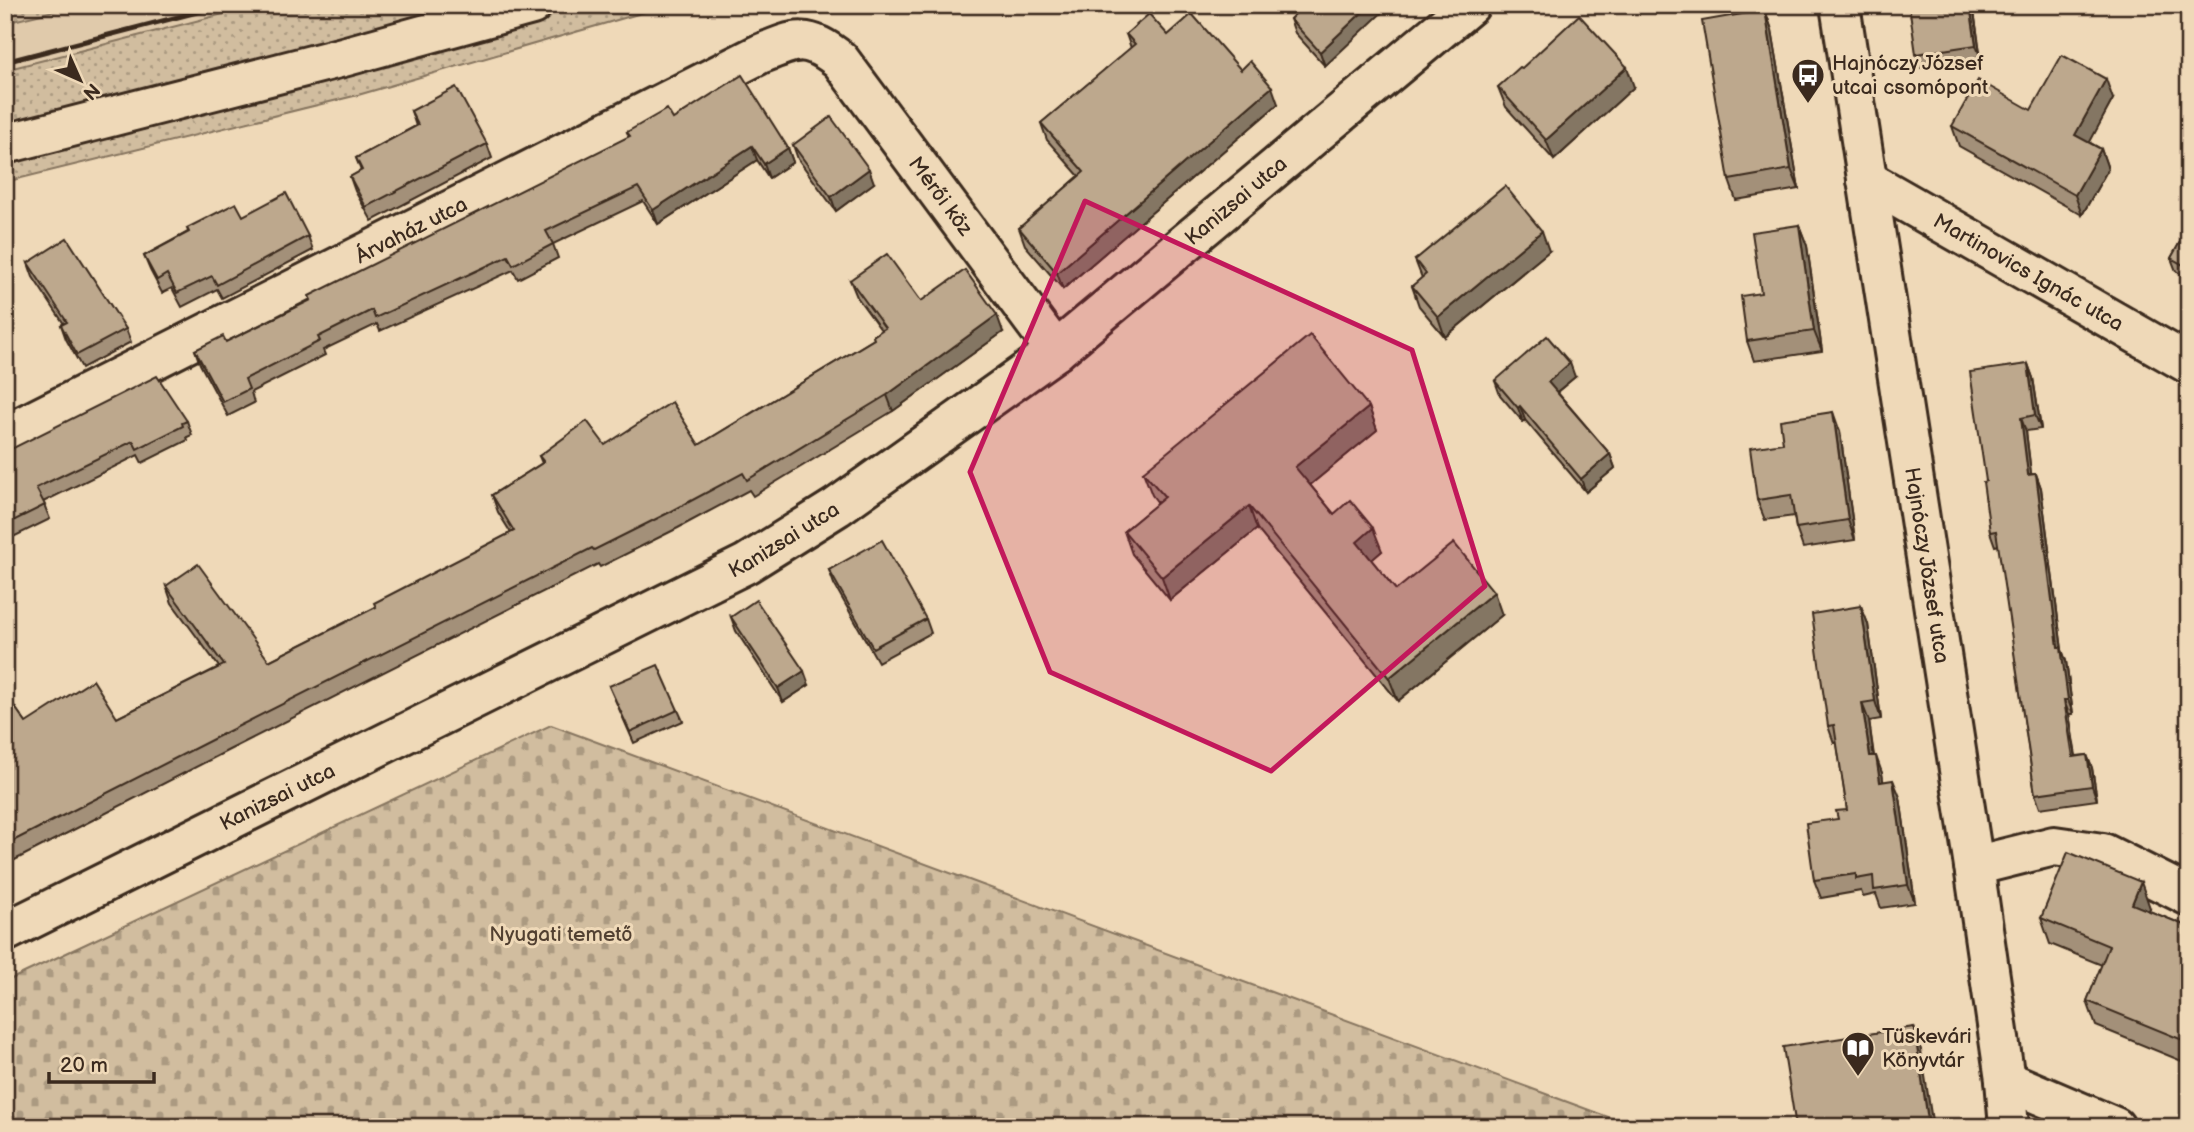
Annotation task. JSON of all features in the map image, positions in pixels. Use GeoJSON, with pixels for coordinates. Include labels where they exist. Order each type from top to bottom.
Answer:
{"type":"FeatureCollection","features":[{"type":"Feature","properties":{"kind":"street"},"geometry":{"type":"LineString","coordinates":[[5,144],[532,5]]}},
{"type":"Feature","properties":{"kind":"street","name":"Kanizsai utca"},"geometry":{"type":"LineString","coordinates":[[5,932],[746,564],[836,507],[1056,351],[1471,5]]}},
{"type":"Feature","properties":{"kind":"street","name":"Hajnóczy József utca"},"geometry":{"type":"LineString","coordinates":[[1840,5],[1974,866],[2005,1080],[2009,1127]]}},
{"type":"Feature","properties":{"kind":"street","name":"Árvaház utca"},"geometry":{"type":"LineString","coordinates":[[5,435],[758,54],[789,42],[806,41],[822,46]]}},
{"type":"Feature","properties":{"kind":"street","name":"Mérői köz"},"geometry":{"type":"LineString","coordinates":[[822,46],[840,60],[855,78],[1056,351]]}},
{"type":"Feature","properties":{"kind":"street","name":"Martinovics Ignác utca"},"geometry":{"type":"LineString","coordinates":[[1867,180],[2189,364]]}},
{"type":"Feature","properties":{"kind":"street"},"geometry":{"type":"LineString","coordinates":[[1974,866],[2054,846],[2104,853],[2189,896]]}},
{"type":"Feature","properties":{"kind":"street"},"geometry":{"type":"LineString","coordinates":[[2005,1080],[2115,1127]]}},
{"type":"Feature","properties":{"kind":"highlighted area"},"geometry":{"type":"Polygon","coordinates":[[[1085,201],[1412,350],[1485,586],[1271,771],[1050,672],[970,472],[1085,201]]]}},
{"type":"Feature","properties":{"kind":"shaded area"},"geometry":{"type":"Polygon","coordinates":[[[78,5],[258,5],[5,70],[5,23],[78,5]]]}},
{"type":"Feature","properties":{"kind":"green space"},"geometry":{"type":"Polygon","coordinates":[[[5,5],[78,5],[5,23],[5,5]]]}},
{"type":"Feature","properties":{"kind":"green space"},"geometry":{"type":"Polygon","coordinates":[[[258,5],[669,5],[358,95],[5,182],[5,70],[258,5]]]}},
{"type":"Feature","properties":{"kind":"green space","name":"Nyugati temető"},"geometry":{"type":"Polygon","coordinates":[[[551,725],[1635,1127],[5,1127],[5,982],[551,725]]]}},
{"type":"Feature","properties":{"kind":"building"},"geometry":{"type":"Polygon","coordinates":[[[1304,5],[1370,5],[1320,52],[1290,19],[1304,5]]]}},
{"type":"Feature","properties":{"kind":"building"},"geometry":{"type":"Polygon","coordinates":[[[1909,5],[1970,5],[1976,45],[1916,54],[1909,5]]]}},
{"type":"Feature","properties":{"kind":"building"},"geometry":{"type":"Polygon","coordinates":[[[1765,10],[1791,169],[1729,180],[1702,21],[1765,10]]]}},
{"type":"Feature","properties":{"kind":"building"},"geometry":{"type":"Polygon","coordinates":[[[1149,14],[1168,35],[1192,14],[1241,70],[1250,61],[1272,87],[1057,273],[1019,228],[1084,172],[1041,123],[1135,44],[1126,34],[1149,14]]]}},
{"type":"Feature","properties":{"kind":"building"},"geometry":{"type":"Polygon","coordinates":[[[1579,15],[1627,67],[1546,140],[1498,87],[1579,15]]]}},
{"type":"Feature","properties":{"kind":"building"},"geometry":{"type":"Polygon","coordinates":[[[2062,55],[2106,79],[2075,135],[2101,149],[2075,195],[1952,126],[1978,80],[2031,110],[2062,55]]]}},
{"type":"Feature","properties":{"kind":"building"},"geometry":{"type":"Polygon","coordinates":[[[742,75],[788,148],[764,164],[752,146],[653,210],[638,187],[546,231],[553,244],[513,265],[508,256],[375,318],[372,310],[318,337],[320,341],[245,379],[249,389],[223,402],[195,350],[223,336],[226,342],[311,300],[309,296],[630,136],[627,132],[667,109],[673,119],[742,75]]]}},
{"type":"Feature","properties":{"kind":"building"},"geometry":{"type":"Polygon","coordinates":[[[456,87],[487,144],[366,207],[350,177],[362,170],[356,158],[418,125],[411,111],[456,87]]]}},
{"type":"Feature","properties":{"kind":"building"},"geometry":{"type":"Polygon","coordinates":[[[831,117],[869,169],[831,197],[793,145],[831,117]]]}},
{"type":"Feature","properties":{"kind":"building"},"geometry":{"type":"Polygon","coordinates":[[[1505,186],[1542,231],[1438,317],[1412,286],[1426,274],[1415,260],[1505,186]]]}},
{"type":"Feature","properties":{"kind":"building"},"geometry":{"type":"Polygon","coordinates":[[[286,193],[308,236],[217,285],[212,276],[177,293],[167,274],[157,280],[144,256],[189,232],[187,228],[236,203],[243,216],[286,193]]]}},
{"type":"Feature","properties":{"kind":"building"},"geometry":{"type":"Polygon","coordinates":[[[1799,225],[1814,331],[1747,341],[1741,296],[1761,293],[1752,232],[1799,225]]]}},
{"type":"Feature","properties":{"kind":"building"},"geometry":{"type":"Polygon","coordinates":[[[2189,226],[2189,268],[2171,258],[2189,226]]]}},
{"type":"Feature","properties":{"kind":"building"},"geometry":{"type":"Polygon","coordinates":[[[67,238],[126,329],[77,355],[61,325],[67,322],[28,263],[67,238]]]}},
{"type":"Feature","properties":{"kind":"building"},"geometry":{"type":"Polygon","coordinates":[[[887,254],[921,301],[965,270],[997,315],[887,395],[747,480],[743,473],[5,845],[5,693],[26,723],[93,680],[117,718],[224,665],[166,586],[198,564],[269,661],[376,607],[374,603],[514,531],[492,495],[544,462],[539,456],[587,421],[605,445],[672,402],[699,445],[874,339],[873,336],[885,328],[850,280],[887,254]]]}},
{"type":"Feature","properties":{"kind":"building"},"geometry":{"type":"Polygon","coordinates":[[[1310,335],[1369,407],[1295,467],[1334,514],[1350,500],[1373,528],[1357,542],[1396,590],[1454,543],[1494,592],[1389,678],[1249,506],[1162,577],[1124,531],[1165,497],[1143,472],[1310,335]]]}},
{"type":"Feature","properties":{"kind":"building"},"geometry":{"type":"Polygon","coordinates":[[[1547,336],[1570,363],[1548,382],[1610,454],[1581,479],[1520,406],[1518,408],[1495,381],[1547,336]]]}},
{"type":"Feature","properties":{"kind":"building"},"geometry":{"type":"Polygon","coordinates":[[[2028,364],[2035,415],[2021,418],[2028,475],[2036,474],[2058,647],[2061,647],[2068,700],[2064,700],[2073,757],[2087,755],[2092,786],[2035,794],[1996,531],[1990,532],[1983,482],[1986,481],[1970,372],[2028,364]]]}},
{"type":"Feature","properties":{"kind":"building"},"geometry":{"type":"Polygon","coordinates":[[[157,376],[187,421],[182,423],[183,426],[137,449],[133,441],[36,488],[45,505],[5,525],[5,452],[157,376]]]}},
{"type":"Feature","properties":{"kind":"building"},"geometry":{"type":"Polygon","coordinates":[[[1833,412],[1848,520],[1796,528],[1791,495],[1757,500],[1750,448],[1783,443],[1780,420],[1833,412]]]}},
{"type":"Feature","properties":{"kind":"building"},"geometry":{"type":"Polygon","coordinates":[[[882,540],[926,619],[873,648],[829,570],[882,540]]]}},
{"type":"Feature","properties":{"kind":"building"},"geometry":{"type":"Polygon","coordinates":[[[756,600],[804,671],[778,688],[731,617],[756,600]]]}},
{"type":"Feature","properties":{"kind":"building"},"geometry":{"type":"Polygon","coordinates":[[[1861,606],[1875,701],[1862,703],[1870,756],[1876,756],[1880,782],[1893,780],[1908,885],[1874,890],[1873,876],[1856,879],[1856,874],[1814,880],[1806,823],[1838,819],[1836,811],[1847,810],[1834,725],[1828,726],[1812,614],[1861,606]]]}},
{"type":"Feature","properties":{"kind":"building"},"geometry":{"type":"Polygon","coordinates":[[[658,665],[678,710],[630,732],[609,686],[658,665]]]}},
{"type":"Feature","properties":{"kind":"building"},"geometry":{"type":"Polygon","coordinates":[[[2189,831],[2189,849],[2182,845],[2189,831]]]}},
{"type":"Feature","properties":{"kind":"building"},"geometry":{"type":"Polygon","coordinates":[[[2068,852],[2141,882],[2132,904],[2189,927],[2189,1033],[2185,1041],[2087,1001],[2109,946],[2041,918],[2068,852]]]}},
{"type":"Feature","properties":{"kind":"building","name":"Tüskevári Könyvtár"},"geometry":{"type":"Polygon","coordinates":[[[1914,1027],[1929,1127],[1796,1127],[1783,1047],[1914,1027]]]}},
{"type":"Feature","properties":{"kind":"railway"},"geometry":{"type":"LineString","coordinates":[[5,62],[224,5]]}},
{"type":"Feature","properties":{"kind":"place","name":"Hajnóczy József utcai csomópont"},"geometry":{"type":"Point","coordinates":[1808,105]}},
{"type":"Feature","properties":{"kind":"place","name":"Tüskevári Könyvtár"},"geometry":{"type":"Point","coordinates":[1858,1078]}}]}
